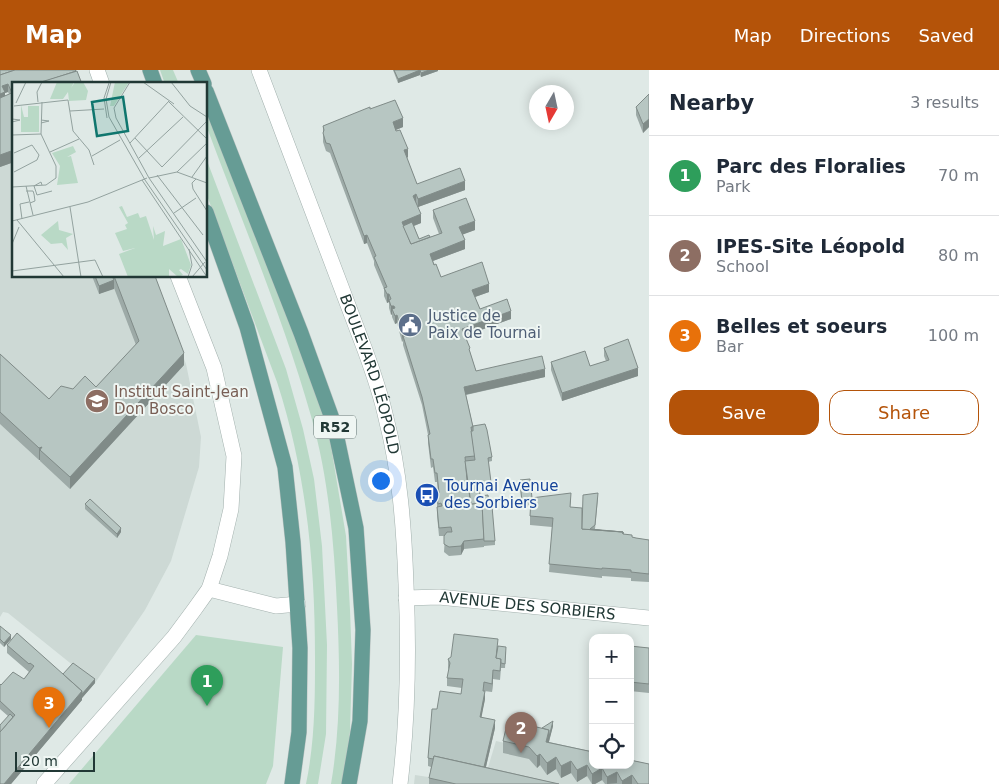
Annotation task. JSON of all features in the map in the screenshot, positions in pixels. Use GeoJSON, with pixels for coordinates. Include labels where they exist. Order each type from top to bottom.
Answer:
{"type":"FeatureCollection","features":[{"type":"Feature","properties":{"kind":"main road"},"geometry":{"type":"LineString","coordinates":[[150,70],[154,82]]}},
{"type":"Feature","properties":{"kind":"main road"},"geometry":{"type":"LineString","coordinates":[[198,70],[203,82]]}},
{"type":"Feature","properties":{"kind":"main road","name":"R52"},"geometry":{"type":"LineString","coordinates":[[208,96],[301,333],[334,424],[356,528],[363,630],[360,721],[349,784]]}},
{"type":"Feature","properties":{"kind":"main road"},"geometry":{"type":"LineString","coordinates":[[208,218],[247,327],[285,468],[294,542],[300,648],[299,732],[292,784]]}},
{"type":"Feature","properties":{"kind":"street"},"geometry":{"type":"LineString","coordinates":[[97,70],[101,82]]}},
{"type":"Feature","properties":{"kind":"street","name":"BOULEVARD LÉOPOLD"},"geometry":{"type":"LineString","coordinates":[[259,70],[365,350],[390,433],[398,476],[404,542],[408,628],[407,699],[400,784]]}},
{"type":"Feature","properties":{"kind":"street"},"geometry":{"type":"LineString","coordinates":[[44,784],[174,637],[209,589],[220,556],[231,509],[234,456],[214,368],[179,278]]}},
{"type":"Feature","properties":{"kind":"street"},"geometry":{"type":"LineString","coordinates":[[209,589],[276,606],[298,604]]}},
{"type":"Feature","properties":{"kind":"street","name":"AVENUE DES SORBIERS"},"geometry":{"type":"LineString","coordinates":[[406,598],[438,597],[649,618]]}},
{"type":"Feature","properties":{"kind":"shaded area","name":"Institut Saint-Jean Don Bosco"},"geometry":{"type":"Polygon","coordinates":[[[12,106],[12,278],[153,278],[186,364],[201,437],[199,467],[171,561],[145,610],[95,683],[8,613],[3,612],[0,617],[0,110],[12,106]]]}},
{"type":"Feature","properties":{"kind":"shaded area"},"geometry":{"type":"Polygon","coordinates":[[[496,741],[589,762],[589,769],[605,769],[649,784],[483,784],[496,741]]]}},
{"type":"Feature","properties":{"kind":"shaded area"},"geometry":{"type":"Polygon","coordinates":[[[415,775],[475,784],[414,784],[415,775]]]}},
{"type":"Feature","properties":{"kind":"green space"},"geometry":{"type":"Polygon","coordinates":[[[160,70],[173,70],[178,82],[164,82],[160,70]]]}},
{"type":"Feature","properties":{"kind":"green space"},"geometry":{"type":"Polygon","coordinates":[[[208,94],[326,417],[346,536],[350,610],[352,664],[350,731],[344,784],[331,784],[337,740],[339,651],[336,583],[326,487],[311,416],[288,342],[208,130],[208,94]]]}},
{"type":"Feature","properties":{"kind":"green space"},"geometry":{"type":"Polygon","coordinates":[[[208,163],[286,369],[303,429],[314,479],[322,546],[327,645],[326,734],[318,784],[306,784],[314,720],[315,621],[311,552],[302,483],[287,416],[277,382],[208,198],[208,163]]]}},
{"type":"Feature","properties":{"kind":"green space"},"geometry":{"type":"Polygon","coordinates":[[[196,635],[283,647],[273,766],[266,784],[69,784],[196,635]]]}},
{"type":"Feature","properties":{"kind":"building"},"geometry":{"type":"Polygon","coordinates":[[[0,70],[15,70],[0,75],[0,70]]]}},
{"type":"Feature","properties":{"kind":"building"},"geometry":{"type":"Polygon","coordinates":[[[15,70],[76,71],[43,82],[12,82],[12,93],[8,84],[2,86],[5,92],[0,94],[0,75],[15,70]]]}},
{"type":"Feature","properties":{"kind":"building"},"geometry":{"type":"Polygon","coordinates":[[[394,70],[420,70],[398,79],[394,70]]]}},
{"type":"Feature","properties":{"kind":"building"},"geometry":{"type":"Polygon","coordinates":[[[77,71],[81,82],[41,82],[77,71]]]}},
{"type":"Feature","properties":{"kind":"building"},"geometry":{"type":"Polygon","coordinates":[[[12,93],[12,151],[0,155],[0,98],[12,93]]]}},
{"type":"Feature","properties":{"kind":"building"},"geometry":{"type":"Polygon","coordinates":[[[649,94],[649,119],[643,124],[636,107],[649,94]]]}},
{"type":"Feature","properties":{"kind":"building"},"geometry":{"type":"Polygon","coordinates":[[[395,100],[403,118],[393,122],[396,131],[400,130],[408,149],[404,150],[417,184],[460,168],[465,181],[418,199],[416,194],[413,196],[421,214],[402,222],[411,244],[442,233],[433,210],[466,198],[475,221],[459,227],[465,240],[430,254],[434,265],[436,264],[441,277],[482,262],[489,284],[472,290],[480,309],[507,299],[511,311],[462,329],[470,348],[476,371],[542,356],[545,369],[464,387],[473,427],[471,427],[475,456],[465,457],[467,480],[471,504],[482,503],[484,539],[464,541],[461,546],[449,547],[444,544],[444,536],[447,532],[452,532],[451,527],[439,528],[437,507],[442,506],[441,503],[438,504],[437,473],[435,473],[433,459],[431,459],[428,435],[430,434],[422,397],[403,336],[405,336],[402,333],[397,315],[395,316],[392,309],[395,308],[391,306],[389,294],[387,294],[384,288],[387,287],[374,257],[376,256],[367,235],[364,236],[330,144],[326,143],[323,133],[323,126],[370,107],[370,109],[395,100]]]}},
{"type":"Feature","properties":{"kind":"building"},"geometry":{"type":"Polygon","coordinates":[[[412,222],[419,239],[429,235],[430,237],[411,244],[403,226],[412,222]]]}},
{"type":"Feature","properties":{"kind":"building"},"geometry":{"type":"Polygon","coordinates":[[[96,278],[113,278],[114,280],[99,286],[96,278]]]}},
{"type":"Feature","properties":{"kind":"building"},"geometry":{"type":"Polygon","coordinates":[[[115,278],[156,278],[184,353],[70,477],[40,450],[42,447],[39,448],[0,412],[0,354],[49,399],[61,386],[73,389],[85,376],[96,387],[139,341],[115,278]]]}},
{"type":"Feature","properties":{"kind":"building"},"geometry":{"type":"Polygon","coordinates":[[[628,339],[638,368],[562,393],[551,362],[585,351],[590,366],[609,360],[604,348],[628,339]]]}},
{"type":"Feature","properties":{"kind":"building"},"geometry":{"type":"Polygon","coordinates":[[[485,424],[492,457],[488,458],[491,482],[479,483],[480,496],[488,495],[489,506],[492,506],[495,541],[484,541],[482,503],[471,504],[465,461],[475,460],[471,431],[473,431],[473,426],[485,424]]]}},
{"type":"Feature","properties":{"kind":"building"},"geometry":{"type":"Polygon","coordinates":[[[530,479],[531,502],[522,503],[520,480],[530,479]]]}},
{"type":"Feature","properties":{"kind":"building"},"geometry":{"type":"Polygon","coordinates":[[[571,493],[570,507],[582,508],[582,529],[623,532],[623,534],[632,535],[632,537],[649,540],[649,574],[631,572],[631,570],[549,564],[553,518],[530,516],[531,498],[571,493]]]}},
{"type":"Feature","properties":{"kind":"building"},"geometry":{"type":"Polygon","coordinates":[[[598,493],[595,525],[590,529],[623,532],[582,529],[583,495],[598,493]]]}},
{"type":"Feature","properties":{"kind":"building"},"geometry":{"type":"Polygon","coordinates":[[[90,499],[121,528],[117,534],[85,504],[90,499]]]}},
{"type":"Feature","properties":{"kind":"building"},"geometry":{"type":"Polygon","coordinates":[[[0,626],[11,635],[4,643],[0,639],[0,626]]]}},
{"type":"Feature","properties":{"kind":"building"},"geometry":{"type":"Polygon","coordinates":[[[17,633],[82,691],[4,784],[0,784],[0,732],[15,715],[0,701],[0,684],[13,672],[24,679],[34,666],[7,645],[17,633]]]}},
{"type":"Feature","properties":{"kind":"building"},"geometry":{"type":"Polygon","coordinates":[[[454,634],[498,639],[496,658],[501,659],[500,671],[493,670],[492,684],[484,682],[483,691],[485,691],[480,717],[495,720],[484,767],[434,756],[433,759],[428,758],[432,709],[437,709],[440,691],[461,694],[463,679],[447,678],[450,663],[448,659],[451,657],[454,634]]]}},
{"type":"Feature","properties":{"kind":"building"},"geometry":{"type":"Polygon","coordinates":[[[498,646],[506,647],[505,664],[501,663],[501,659],[496,658],[498,646]]]}},
{"type":"Feature","properties":{"kind":"building"},"geometry":{"type":"Polygon","coordinates":[[[634,646],[649,648],[649,684],[634,682],[634,646]]]}},
{"type":"Feature","properties":{"kind":"building"},"geometry":{"type":"Polygon","coordinates":[[[73,663],[95,679],[82,694],[82,691],[63,674],[73,663]]]}},
{"type":"Feature","properties":{"kind":"building"},"geometry":{"type":"Polygon","coordinates":[[[10,714],[13,717],[0,732],[0,725],[10,714]]]}},
{"type":"Feature","properties":{"kind":"building"},"geometry":{"type":"Polygon","coordinates":[[[508,720],[549,730],[546,742],[589,751],[589,769],[587,765],[577,770],[571,761],[561,766],[556,757],[547,763],[540,754],[537,756],[529,747],[503,741],[508,720]]]}},
{"type":"Feature","properties":{"kind":"building"},"geometry":{"type":"Polygon","coordinates":[[[553,721],[549,737],[549,730],[542,728],[553,721]]]}},
{"type":"Feature","properties":{"kind":"building"},"geometry":{"type":"Polygon","coordinates":[[[434,756],[559,784],[456,784],[429,778],[434,756]]]}},
{"type":"Feature","properties":{"kind":"building"},"geometry":{"type":"Polygon","coordinates":[[[634,761],[649,764],[649,784],[638,784],[632,775],[622,781],[617,772],[607,777],[603,769],[634,769],[634,761]]]}},
{"type":"Feature","properties":{"kind":"building"},"geometry":{"type":"Polygon","coordinates":[[[589,769],[600,769],[592,774],[589,769]]]}},
{"type":"Feature","properties":{"kind":"place","name":"Justice de Paix de Tournai"},"geometry":{"type":"Point","coordinates":[410,325]}},
{"type":"Feature","properties":{"kind":"place","name":"Institut Saint-Jean Don Bosco"},"geometry":{"type":"Point","coordinates":[97,401]}},
{"type":"Feature","properties":{"kind":"place","name":"Tournai Avenue des Sorbiers"},"geometry":{"type":"Point","coordinates":[427,495]}},
{"type":"Feature","properties":{"kind":"place","name":"Parc des Floralies"},"geometry":{"type":"Point","coordinates":[207,706]}},
{"type":"Feature","properties":{"kind":"place","name":"Belles et soeurs"},"geometry":{"type":"Point","coordinates":[49,728]}},
{"type":"Feature","properties":{"kind":"place","name":"IPES-Site Léopold"},"geometry":{"type":"Point","coordinates":[521,753]}}]}
